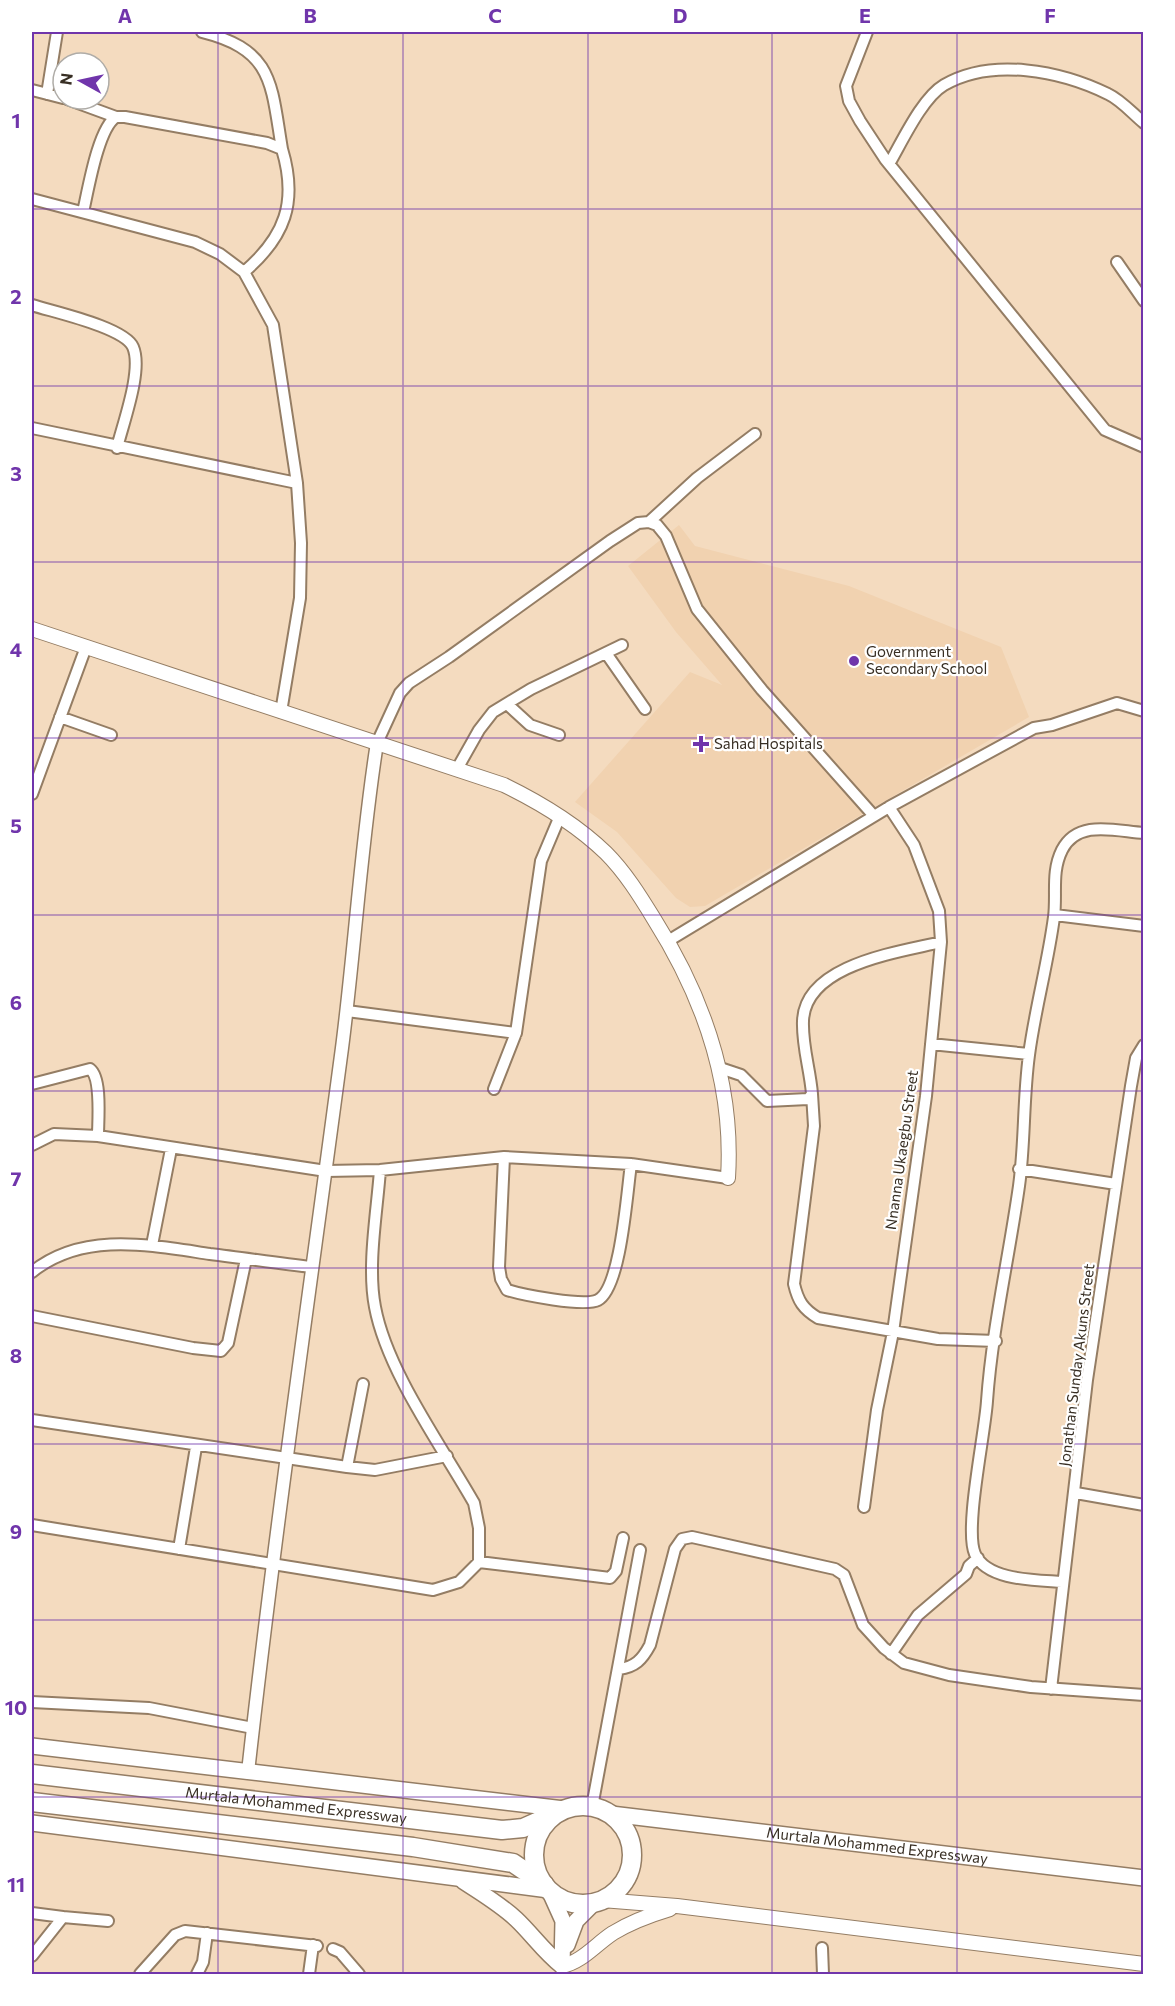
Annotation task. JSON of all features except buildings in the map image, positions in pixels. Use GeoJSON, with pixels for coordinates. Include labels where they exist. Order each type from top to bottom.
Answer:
{"type":"FeatureCollection","features":[{"type":"Feature","properties":{"kind":"highway","name":"Murtala Mohammed Expressway"},"geometry":{"type":"LineString","coordinates":[[32,1774],[502,1830],[523,1828],[561,1811]]}},
{"type":"Feature","properties":{"kind":"highway","name":"Murtala Mohammed Expressway"},"geometry":{"type":"LineString","coordinates":[[32,1802],[435,1850],[513,1863],[546,1887]]}},
{"type":"Feature","properties":{"kind":"highway"},"geometry":{"type":"LineString","coordinates":[[580,1806],[591,1807],[610,1814],[626,1832],[632,1856],[625,1879],[615,1892],[598,1902],[570,1902],[546,1887],[536,1870],[535,1846],[540,1830],[561,1811],[580,1806]]}},
{"type":"Feature","properties":{"kind":"main road"},"geometry":{"type":"LineString","coordinates":[[32,629],[504,785],[560,816],[606,854],[635,888],[668,941],[697,999],[720,1068],[730,1143],[728,1178]]}},
{"type":"Feature","properties":{"kind":"main road","name":"Murtala Mohammed Expressway"},"geometry":{"type":"LineString","coordinates":[[32,1746],[561,1811]]}},
{"type":"Feature","properties":{"kind":"main road","name":"Murtala Mohammed Expressway"},"geometry":{"type":"LineString","coordinates":[[610,1814],[775,1836],[1143,1878]]}},
{"type":"Feature","properties":{"kind":"main road"},"geometry":{"type":"LineString","coordinates":[[32,1823],[460,1879],[546,1887],[563,1921],[561,1970]]}},
{"type":"Feature","properties":{"kind":"main road"},"geometry":{"type":"LineString","coordinates":[[460,1879],[501,1906],[518,1921],[561,1970]]}},
{"type":"Feature","properties":{"kind":"main road"},"geometry":{"type":"LineString","coordinates":[[561,1970],[568,1937],[576,1921],[598,1902],[677,1906],[1143,1964]]}},
{"type":"Feature","properties":{"kind":"main road"},"geometry":{"type":"LineString","coordinates":[[561,1970],[614,1932],[645,1917],[677,1906]]}},
{"type":"Feature","properties":{"kind":"street"},"geometry":{"type":"LineString","coordinates":[[47,94],[57,32]]}},
{"type":"Feature","properties":{"kind":"street"},"geometry":{"type":"LineString","coordinates":[[202,32],[240,44],[259,60],[268,75],[282,149],[289,190],[284,223],[267,252],[243,272]]}},
{"type":"Feature","properties":{"kind":"street"},"geometry":{"type":"LineString","coordinates":[[867,32],[846,86],[849,101],[889,164],[1106,430],[1143,447]]}},
{"type":"Feature","properties":{"kind":"street"},"geometry":{"type":"LineString","coordinates":[[889,164],[928,100],[943,85],[995,69],[1035,72],[1110,94],[1143,123]]}},
{"type":"Feature","properties":{"kind":"street"},"geometry":{"type":"LineString","coordinates":[[32,90],[51,95]]}},
{"type":"Feature","properties":{"kind":"street"},"geometry":{"type":"LineString","coordinates":[[100,111],[116,117],[223,135],[282,149]]}},
{"type":"Feature","properties":{"kind":"street"},"geometry":{"type":"LineString","coordinates":[[83,212],[96,158],[107,127],[116,117]]}},
{"type":"Feature","properties":{"kind":"street"},"geometry":{"type":"LineString","coordinates":[[32,200],[195,242],[220,254],[243,272],[273,325],[297,483],[301,543],[300,598],[281,712]]}},
{"type":"Feature","properties":{"kind":"street"},"geometry":{"type":"LineString","coordinates":[[1117,262],[1143,301]]}},
{"type":"Feature","properties":{"kind":"street"},"geometry":{"type":"LineString","coordinates":[[32,304],[110,330],[125,338],[133,347],[136,371],[117,447]]}},
{"type":"Feature","properties":{"kind":"street"},"geometry":{"type":"LineString","coordinates":[[32,428],[297,483]]}},
{"type":"Feature","properties":{"kind":"street"},"geometry":{"type":"LineString","coordinates":[[649,522],[697,478],[755,434]]}},
{"type":"Feature","properties":{"kind":"street"},"geometry":{"type":"LineString","coordinates":[[248,1772],[311,1267],[347,1011],[366,810],[377,743],[400,693],[409,683],[458,651],[610,541],[638,523],[649,522],[657,525],[666,536],[697,609],[762,690],[874,816]]}},
{"type":"Feature","properties":{"kind":"street"},"geometry":{"type":"LineString","coordinates":[[457,769],[479,730],[493,712],[531,689],[622,645]]}},
{"type":"Feature","properties":{"kind":"street"},"geometry":{"type":"LineString","coordinates":[[32,794],[86,647]]}},
{"type":"Feature","properties":{"kind":"street"},"geometry":{"type":"LineString","coordinates":[[606,653],[645,710]]}},
{"type":"Feature","properties":{"kind":"street"},"geometry":{"type":"LineString","coordinates":[[668,941],[889,807],[1034,728],[1052,725],[1117,703],[1143,711]]}},
{"type":"Feature","properties":{"kind":"street"},"geometry":{"type":"LineString","coordinates":[[507,704],[530,725],[559,735]]}},
{"type":"Feature","properties":{"kind":"street"},"geometry":{"type":"LineString","coordinates":[[60,717],[111,735]]}},
{"type":"Feature","properties":{"kind":"street","name":"Nnanna Ukaegbu Street"},"geometry":{"type":"LineString","coordinates":[[864,1507],[877,1410],[893,1332],[931,1044],[942,942],[939,911],[914,845],[889,807]]}},
{"type":"Feature","properties":{"kind":"street"},"geometry":{"type":"LineString","coordinates":[[494,1089],[516,1032],[541,861],[560,816]]}},
{"type":"Feature","properties":{"kind":"street"},"geometry":{"type":"LineString","coordinates":[[1062,1582],[1002,1574],[983,1565],[974,1553],[973,1501],[983,1444],[989,1373],[1011,1248],[1029,1054],[1054,915],[1055,871],[1062,850],[1074,834],[1091,828],[1143,833]]}},
{"type":"Feature","properties":{"kind":"street"},"geometry":{"type":"LineString","coordinates":[[1054,915],[1143,926]]}},
{"type":"Feature","properties":{"kind":"street"},"geometry":{"type":"LineString","coordinates":[[942,942],[861,961],[836,972],[806,1005],[803,1019],[805,1056],[812,1094],[814,1126],[794,1284],[797,1299],[806,1310],[818,1318],[938,1339],[996,1341]]}},
{"type":"Feature","properties":{"kind":"street"},"geometry":{"type":"LineString","coordinates":[[347,1011],[516,1032]]}},
{"type":"Feature","properties":{"kind":"street"},"geometry":{"type":"LineString","coordinates":[[931,1044],[1029,1054]]}},
{"type":"Feature","properties":{"kind":"street","name":"Jonathan Sunday Akuns Street"},"geometry":{"type":"LineString","coordinates":[[1051,1689],[1062,1582],[1076,1493],[1087,1380],[1131,1086],[1142,1046]]}},
{"type":"Feature","properties":{"kind":"street"},"geometry":{"type":"LineString","coordinates":[[720,1068],[741,1075],[768,1101],[808,1099],[812,1094]]}},
{"type":"Feature","properties":{"kind":"street"},"geometry":{"type":"LineString","coordinates":[[32,1084],[90,1069],[96,1074],[98,1136]]}},
{"type":"Feature","properties":{"kind":"street"},"geometry":{"type":"LineString","coordinates":[[32,1145],[54,1134],[98,1136],[326,1171],[380,1170],[504,1157],[631,1164],[728,1178]]}},
{"type":"Feature","properties":{"kind":"street"},"geometry":{"type":"LineString","coordinates":[[152,1245],[171,1149]]}},
{"type":"Feature","properties":{"kind":"street"},"geometry":{"type":"LineString","coordinates":[[504,1157],[499,1267],[501,1279],[507,1290],[525,1296],[592,1302],[606,1293],[615,1272],[631,1164]]}},
{"type":"Feature","properties":{"kind":"street"},"geometry":{"type":"LineString","coordinates":[[1019,1169],[1116,1184]]}},
{"type":"Feature","properties":{"kind":"street"},"geometry":{"type":"LineString","coordinates":[[32,1525],[433,1590],[459,1582],[478,1562],[479,1528],[474,1503],[387,1351],[375,1306],[373,1274],[380,1170]]}},
{"type":"Feature","properties":{"kind":"street"},"geometry":{"type":"LineString","coordinates":[[32,1272],[44,1262],[67,1251],[109,1244],[152,1245],[311,1267]]}},
{"type":"Feature","properties":{"kind":"street"},"geometry":{"type":"LineString","coordinates":[[32,1316],[208,1351],[221,1351],[228,1343],[246,1259]]}},
{"type":"Feature","properties":{"kind":"street"},"geometry":{"type":"LineString","coordinates":[[347,1467],[363,1384]]}},
{"type":"Feature","properties":{"kind":"street"},"geometry":{"type":"LineString","coordinates":[[32,1420],[196,1447],[375,1470],[447,1456]]}},
{"type":"Feature","properties":{"kind":"street"},"geometry":{"type":"LineString","coordinates":[[178,1550],[196,1447]]}},
{"type":"Feature","properties":{"kind":"street"},"geometry":{"type":"LineString","coordinates":[[1076,1493],[1143,1505]]}},
{"type":"Feature","properties":{"kind":"street"},"geometry":{"type":"LineString","coordinates":[[619,1669],[631,1668],[650,1646],[675,1549],[682,1539],[692,1537],[835,1569],[844,1575],[863,1625],[904,1664],[927,1671],[1051,1689],[1143,1695]]}},
{"type":"Feature","properties":{"kind":"street"},"geometry":{"type":"LineString","coordinates":[[478,1562],[610,1578],[616,1571],[624,1538]]}},
{"type":"Feature","properties":{"kind":"street"},"geometry":{"type":"LineString","coordinates":[[591,1807],[640,1550]]}},
{"type":"Feature","properties":{"kind":"street"},"geometry":{"type":"LineString","coordinates":[[891,1654],[918,1616],[966,1574],[969,1566],[978,1558]]}},
{"type":"Feature","properties":{"kind":"street"},"geometry":{"type":"LineString","coordinates":[[32,1702],[149,1708],[253,1728]]}},
{"type":"Feature","properties":{"kind":"street"},"geometry":{"type":"LineString","coordinates":[[32,1913],[108,1921]]}},
{"type":"Feature","properties":{"kind":"street"},"geometry":{"type":"LineString","coordinates":[[32,1956],[63,1917]]}},
{"type":"Feature","properties":{"kind":"street"},"geometry":{"type":"LineString","coordinates":[[140,1974],[180,1932],[315,1946],[309,1974]]}},
{"type":"Feature","properties":{"kind":"street"},"geometry":{"type":"LineString","coordinates":[[197,1974],[203,1962],[207,1933]]}},
{"type":"Feature","properties":{"kind":"street"},"geometry":{"type":"LineString","coordinates":[[822,1948],[823,1974]]}},
{"type":"Feature","properties":{"kind":"street"},"geometry":{"type":"LineString","coordinates":[[333,1949],[340,1952],[359,1974]]}},
{"type":"Feature","properties":{"kind":"shaded area","name":"Government Secondary School"},"geometry":{"type":"Polygon","coordinates":[[[679,525],[695,546],[849,586],[1001,647],[1029,717],[705,906],[690,907],[676,898],[617,832],[575,802],[690,672],[722,685],[676,632],[628,566],[679,525]]]}},
{"type":"Feature","properties":{"kind":"place","name":"Government Secondary School"},"geometry":{"type":"Point","coordinates":[854,661]}},
{"type":"Feature","properties":{"kind":"place","name":"Sahad Hospitals"},"geometry":{"type":"Point","coordinates":[701,744]}}]}
